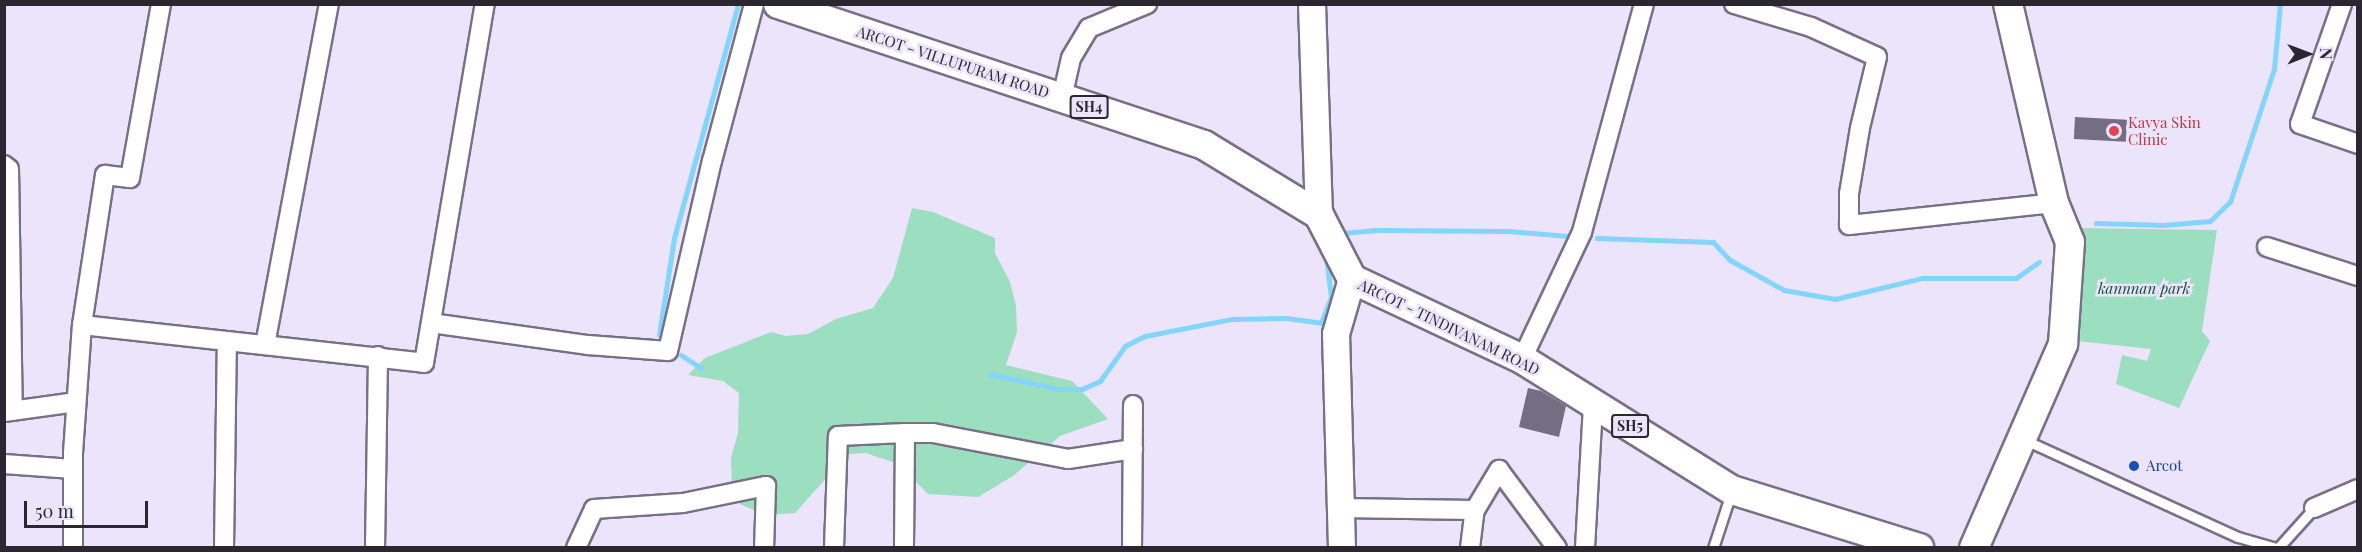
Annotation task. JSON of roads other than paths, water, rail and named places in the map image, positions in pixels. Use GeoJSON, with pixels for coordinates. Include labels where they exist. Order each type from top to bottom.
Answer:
{"type":"FeatureCollection","features":[{"type":"Feature","properties":{"kind":"main road","name":"ARCOT - VILLUPURAM ROAD"},"geometry":{"type":"LineString","coordinates":[[778,4],[1204,145],[1319,215]]}},
{"type":"Feature","properties":{"kind":"main road"},"geometry":{"type":"LineString","coordinates":[[1312,4],[1319,215],[1352,279]]}},
{"type":"Feature","properties":{"kind":"main road"},"geometry":{"type":"LineString","coordinates":[[1974,548],[2063,344],[2070,242],[2054,203],[2008,4]]}},
{"type":"Feature","properties":{"kind":"main road","name":"ARCOT - TINDIVANAM ROAD"},"geometry":{"type":"LineString","coordinates":[[1342,548],[1339,508],[1336,334],[1352,279],[1522,359],[1732,490],[1919,548]]}},
{"type":"Feature","properties":{"kind":"street"},"geometry":{"type":"LineString","coordinates":[[73,548],[73,469],[82,325],[105,176],[130,178],[161,4]]}},
{"type":"Feature","properties":{"kind":"street"},"geometry":{"type":"LineString","coordinates":[[265,345],[328,4]]}},
{"type":"Feature","properties":{"kind":"street"},"geometry":{"type":"LineString","coordinates":[[82,325],[378,356],[424,363],[485,4]]}},
{"type":"Feature","properties":{"kind":"street"},"geometry":{"type":"LineString","coordinates":[[431,323],[588,345],[668,351],[712,161],[754,4]]}},
{"type":"Feature","properties":{"kind":"street"},"geometry":{"type":"LineString","coordinates":[[1062,98],[1071,58],[1089,28],[1147,4]]}},
{"type":"Feature","properties":{"kind":"street"},"geometry":{"type":"LineString","coordinates":[[1522,359],[1582,232],[1644,4]]}},
{"type":"Feature","properties":{"kind":"street"},"geometry":{"type":"LineString","coordinates":[[1734,4],[1811,27],[1877,57],[1860,128],[1849,194],[1849,225],[2054,203]]}},
{"type":"Feature","properties":{"kind":"street"},"geometry":{"type":"LineString","coordinates":[[2342,4],[2300,124],[2358,144]]}},
{"type":"Feature","properties":{"kind":"street"},"geometry":{"type":"LineString","coordinates":[[4,165],[9,169],[9,411],[76,402]]}},
{"type":"Feature","properties":{"kind":"street"},"geometry":{"type":"LineString","coordinates":[[2267,247],[2358,276]]}},
{"type":"Feature","properties":{"kind":"street"},"geometry":{"type":"LineString","coordinates":[[224,548],[227,341]]}},
{"type":"Feature","properties":{"kind":"street"},"geometry":{"type":"LineString","coordinates":[[375,548],[378,356]]}},
{"type":"Feature","properties":{"kind":"street"},"geometry":{"type":"LineString","coordinates":[[1585,548],[1593,403]]}},
{"type":"Feature","properties":{"kind":"street"},"geometry":{"type":"LineString","coordinates":[[1132,405],[1132,548]]}},
{"type":"Feature","properties":{"kind":"street"},"geometry":{"type":"LineString","coordinates":[[904,548],[906,433]]}},
{"type":"Feature","properties":{"kind":"street"},"geometry":{"type":"LineString","coordinates":[[834,548],[838,436],[933,433],[1068,459],[1132,449]]}},
{"type":"Feature","properties":{"kind":"street"},"geometry":{"type":"LineString","coordinates":[[4,464],[73,469]]}},
{"type":"Feature","properties":{"kind":"street"},"geometry":{"type":"LineString","coordinates":[[1470,548],[1475,510],[1499,470],[1557,548]]}},
{"type":"Feature","properties":{"kind":"street"},"geometry":{"type":"LineString","coordinates":[[576,548],[594,509],[683,502],[766,486],[764,548]]}},
{"type":"Feature","properties":{"kind":"street"},"geometry":{"type":"LineString","coordinates":[[2314,508],[2358,489]]}},
{"type":"Feature","properties":{"kind":"street"},"geometry":{"type":"LineString","coordinates":[[2314,508],[2358,499]]}},
{"type":"Feature","properties":{"kind":"street"},"geometry":{"type":"LineString","coordinates":[[1339,508],[1475,510]]}},
{"type":"Feature","properties":{"kind":"lane"},"geometry":{"type":"LineString","coordinates":[[2021,439],[2238,537],[2277,548],[2314,508]]}},
{"type":"Feature","properties":{"kind":"lane"},"geometry":{"type":"LineString","coordinates":[[1713,548],[1732,490]]}},
{"type":"Feature","properties":{"kind":"waterway"},"geometry":{"type":"LineString","coordinates":[[659,335],[674,238],[738,4]]}},
{"type":"Feature","properties":{"kind":"waterway"},"geometry":{"type":"LineString","coordinates":[[2096,223],[2164,225],[2210,221],[2230,202],[2274,69],[2280,4]]}},
{"type":"Feature","properties":{"kind":"waterway"},"geometry":{"type":"LineString","coordinates":[[1342,233],[1377,230],[1509,231],[1568,236]]}},
{"type":"Feature","properties":{"kind":"waterway"},"geometry":{"type":"LineString","coordinates":[[1597,238],[1713,242],[1730,260],[1784,290],[1835,299],[1922,278],[2016,278],[2039,262]]}},
{"type":"Feature","properties":{"kind":"waterway"},"geometry":{"type":"LineString","coordinates":[[990,374],[1058,389],[1082,389],[1100,381],[1125,346],[1145,336],[1232,319],[1287,318],[1321,323],[1331,297],[1326,259]]}},
{"type":"Feature","properties":{"kind":"waterway"},"geometry":{"type":"LineString","coordinates":[[681,355],[701,368]]}},
{"type":"Feature","properties":{"kind":"place","name":"Kavya Skin Clinic"},"geometry":{"type":"Point","coordinates":[2114,131]}},
{"type":"Feature","properties":{"kind":"place","name":"Arcot"},"geometry":{"type":"Point","coordinates":[2134,466]}},
{"type":"Feature","properties":{"kind":"park label","name":"kannnan park"},"geometry":{"type":"Point","coordinates":[2144,289]}}]}
